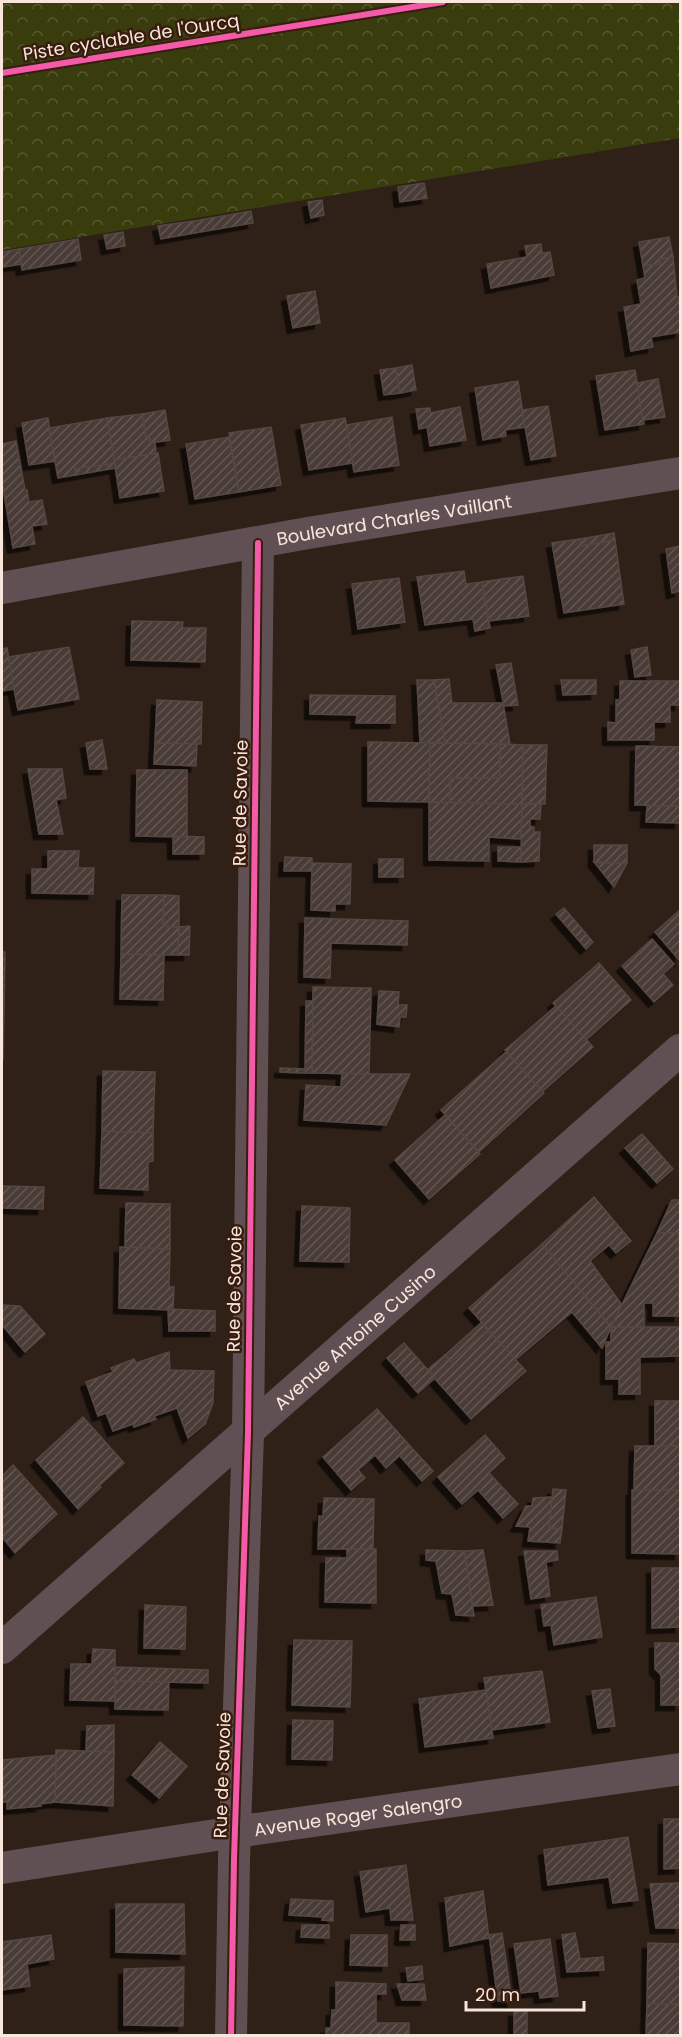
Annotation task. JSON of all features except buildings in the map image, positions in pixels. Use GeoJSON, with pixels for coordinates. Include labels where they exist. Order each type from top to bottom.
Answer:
{"type":"FeatureCollection","features":[{"type":"Feature","properties":{"kind":"street","name":"Boulevard Charles Vaillant"},"geometry":{"type":"LineString","coordinates":[[2,588],[681,472]]}},
{"type":"Feature","properties":{"kind":"street","name":"Rue de Savoie"},"geometry":{"type":"LineString","coordinates":[[231,2036],[248,1433],[258,543]]}},
{"type":"Feature","properties":{"kind":"street","name":"Avenue Antoine Cusino"},"geometry":{"type":"LineString","coordinates":[[2,1648],[681,1050]]}},
{"type":"Feature","properties":{"kind":"street","name":"Avenue Roger Salengro"},"geometry":{"type":"LineString","coordinates":[[2,1868],[235,1832],[681,1769]]}},
{"type":"Feature","properties":{"kind":"green space"},"geometry":{"type":"Polygon","coordinates":[[[2,2],[680,2],[680,138],[2,250],[2,2]]]}},
{"type":"Feature","properties":{"kind":"cycle path","name":"Piste cyclable de l'Ourcq"},"geometry":{"type":"LineString","coordinates":[[2,73],[443,2]]}},
{"type":"Feature","properties":{"kind":"cycle path"},"geometry":{"type":"LineString","coordinates":[[231,2036],[234,1859],[248,1433],[258,543]]}}]}
